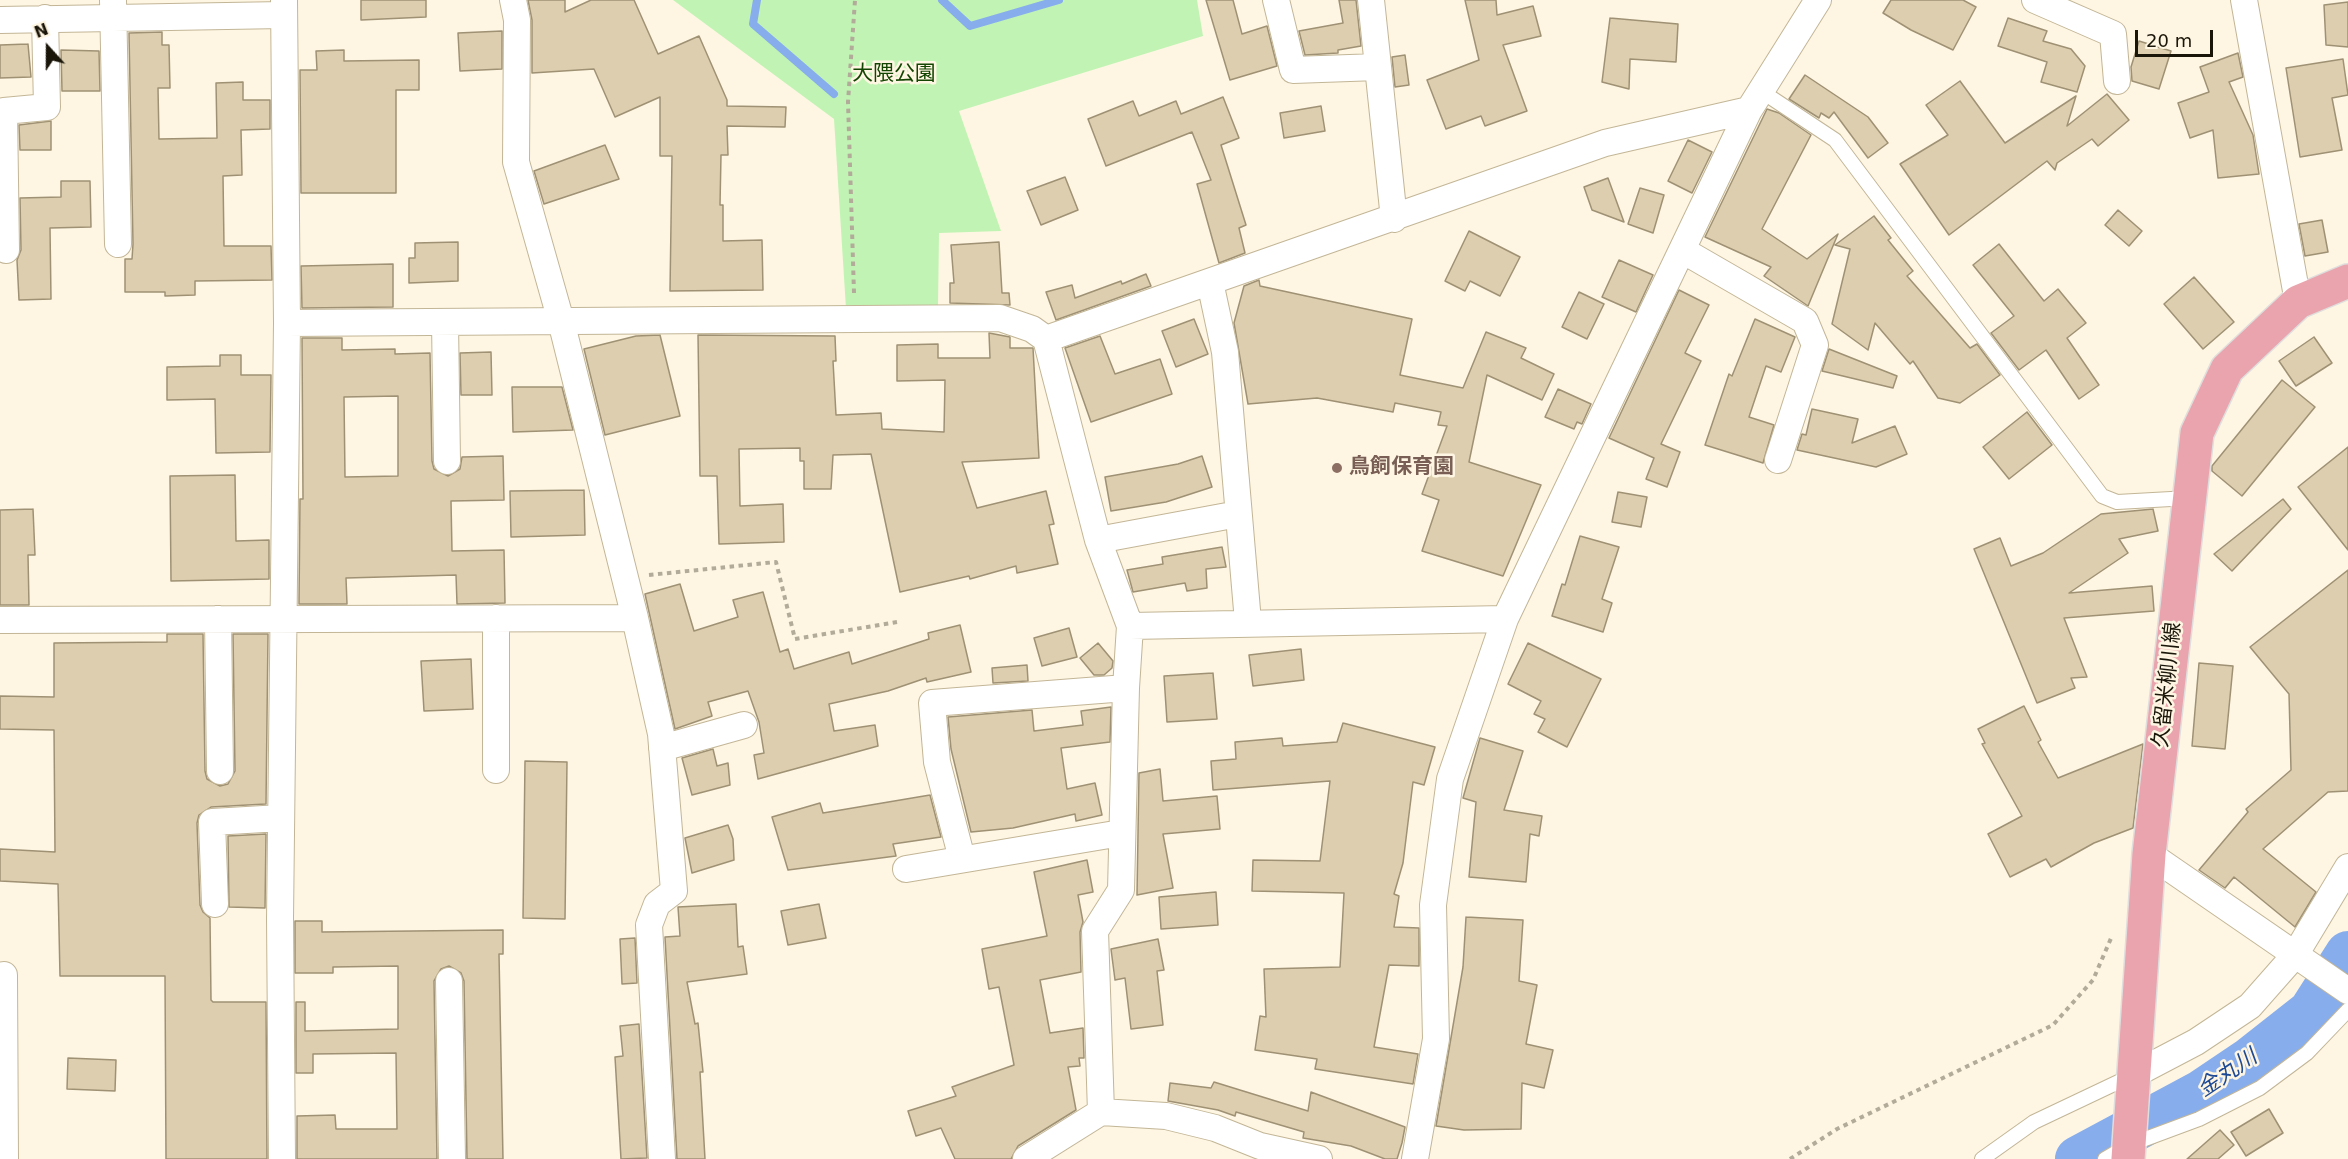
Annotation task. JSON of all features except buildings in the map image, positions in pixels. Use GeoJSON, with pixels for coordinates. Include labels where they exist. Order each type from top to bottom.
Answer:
{"type":"FeatureCollection","features":[{"type":"Feature","properties":{"kind":"main road","name":"久留米柳川線"},"geometry":{"type":"LineString","coordinates":[[2120,1154],[2135,1071],[2130,926],[2149,854],[2197,434],[2227,369],[2298,302],[2348,281]]}},
{"type":"Feature","properties":{"kind":"street"},"geometry":{"type":"LineString","coordinates":[[513,0],[517,20],[516,162],[561,321],[635,618],[662,748],[674,891],[657,904],[649,925],[662,1159]]}},
{"type":"Feature","properties":{"kind":"street"},"geometry":{"type":"LineString","coordinates":[[1276,0],[1293,70],[1378,67]]}},
{"type":"Feature","properties":{"kind":"street"},"geometry":{"type":"LineString","coordinates":[[1371,0],[1394,219]]}},
{"type":"Feature","properties":{"kind":"street"},"geometry":{"type":"LineString","coordinates":[[1415,1159],[1436,1039],[1433,904],[1450,779],[1504,619],[1755,100],[1818,0]]}},
{"type":"Feature","properties":{"kind":"street"},"geometry":{"type":"LineString","coordinates":[[2036,0],[2113,34],[2117,81]]}},
{"type":"Feature","properties":{"kind":"street"},"geometry":{"type":"LineString","coordinates":[[2244,0],[2298,302]]}},
{"type":"Feature","properties":{"kind":"street"},"geometry":{"type":"LineString","coordinates":[[0,20],[50,12],[113,9],[283,8],[287,323],[281,818],[282,1159]]}},
{"type":"Feature","properties":{"kind":"street"},"geometry":{"type":"LineString","coordinates":[[113,9],[118,244]]}},
{"type":"Feature","properties":{"kind":"street"},"geometry":{"type":"LineString","coordinates":[[6,249],[4,111],[47,107],[50,12]]}},
{"type":"Feature","properties":{"kind":"street"},"geometry":{"type":"LineString","coordinates":[[1046,339],[1394,219],[1605,143],[1755,100]]}},
{"type":"Feature","properties":{"kind":"street"},"geometry":{"type":"LineString","coordinates":[[1682,250],[1805,321],[1815,345],[1778,460]]}},
{"type":"Feature","properties":{"kind":"street"},"geometry":{"type":"LineString","coordinates":[[1210,282],[1225,352],[1248,622]]}},
{"type":"Feature","properties":{"kind":"street"},"geometry":{"type":"LineString","coordinates":[[287,323],[1000,318],[1032,329],[1046,339],[1098,540],[1130,626],[1120,890],[1095,931],[1101,1112]]}},
{"type":"Feature","properties":{"kind":"street"},"geometry":{"type":"LineString","coordinates":[[445,322],[447,461]]}},
{"type":"Feature","properties":{"kind":"street"},"geometry":{"type":"LineString","coordinates":[[1098,540],[1238,514]]}},
{"type":"Feature","properties":{"kind":"street"},"geometry":{"type":"LineString","coordinates":[[496,618],[496,770]]}},
{"type":"Feature","properties":{"kind":"street"},"geometry":{"type":"LineString","coordinates":[[0,620],[635,618]]}},
{"type":"Feature","properties":{"kind":"street"},"geometry":{"type":"LineString","coordinates":[[218,619],[220,771]]}},
{"type":"Feature","properties":{"kind":"street"},"geometry":{"type":"LineString","coordinates":[[1130,626],[1504,619]]}},
{"type":"Feature","properties":{"kind":"street"},"geometry":{"type":"LineString","coordinates":[[962,859],[937,762],[932,703],[1126,688]]}},
{"type":"Feature","properties":{"kind":"street"},"geometry":{"type":"LineString","coordinates":[[662,748],[744,725]]}},
{"type":"Feature","properties":{"kind":"street"},"geometry":{"type":"LineString","coordinates":[[215,904],[212,822],[281,818]]}},
{"type":"Feature","properties":{"kind":"street"},"geometry":{"type":"LineString","coordinates":[[906,869],[1121,833]]}},
{"type":"Feature","properties":{"kind":"street"},"geometry":{"type":"LineString","coordinates":[[2149,854],[2348,991]]}},
{"type":"Feature","properties":{"kind":"street"},"geometry":{"type":"LineString","coordinates":[[2135,1071],[2196,1042],[2250,1006],[2295,955],[2348,867]]}},
{"type":"Feature","properties":{"kind":"street"},"geometry":{"type":"LineString","coordinates":[[4,975],[5,1159]]}},
{"type":"Feature","properties":{"kind":"street"},"geometry":{"type":"LineString","coordinates":[[449,981],[452,1159]]}},
{"type":"Feature","properties":{"kind":"street"},"geometry":{"type":"LineString","coordinates":[[1026,1159],[1101,1112],[1166,1116],[1215,1128],[1260,1146],[1319,1159]]}},
{"type":"Feature","properties":{"kind":"lane"},"geometry":{"type":"LineString","coordinates":[[1755,100],[1835,140],[2102,496],[2117,502],[2189,498]]}},
{"type":"Feature","properties":{"kind":"lane"},"geometry":{"type":"LineString","coordinates":[[2120,1154],[2199,1119],[2260,1088],[2307,1053],[2348,1010]]}},
{"type":"Feature","properties":{"kind":"lane"},"geometry":{"type":"LineString","coordinates":[[1982,1159],[2034,1122],[2135,1071]]}},
{"type":"Feature","properties":{"kind":"path"},"geometry":{"type":"LineString","coordinates":[[855,0],[848,102],[855,318]]}},
{"type":"Feature","properties":{"kind":"path"},"geometry":{"type":"LineString","coordinates":[[625,578],[777,562],[795,639],[897,622]]}},
{"type":"Feature","properties":{"kind":"path"},"geometry":{"type":"LineString","coordinates":[[1790,1159],[1837,1129],[2053,1025],[2093,980],[2130,926]]}},
{"type":"Feature","properties":{"kind":"green space","name":"大隈公園"},"geometry":{"type":"Polygon","coordinates":[[[673,0],[1197,0],[1203,36],[959,111],[1001,231],[939,233],[938,307],[846,309],[834,119],[673,0]]]}},
{"type":"Feature","properties":{"kind":"waterway"},"geometry":{"type":"LineString","coordinates":[[757,0],[753,24],[834,94]]}},
{"type":"Feature","properties":{"kind":"waterway"},"geometry":{"type":"LineString","coordinates":[[942,0],[970,26],[1059,0]]}},
{"type":"Feature","properties":{"kind":"waterway","name":"金丸川"},"geometry":{"type":"LineString","coordinates":[[2078,1159],[2201,1093],[2250,1060],[2311,1012],[2348,954]]}},
{"type":"Feature","properties":{"kind":"place","name":"鳥飼保育園"},"geometry":{"type":"Point","coordinates":[1337,468]}}]}
